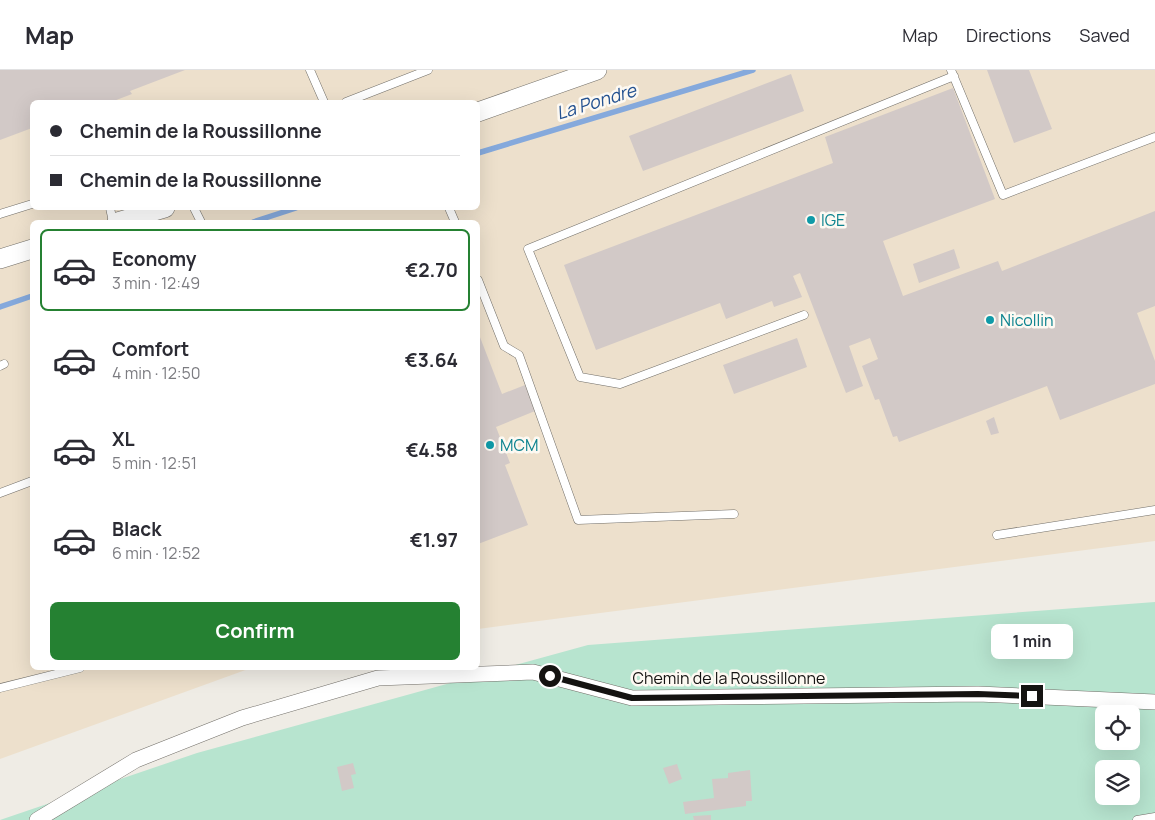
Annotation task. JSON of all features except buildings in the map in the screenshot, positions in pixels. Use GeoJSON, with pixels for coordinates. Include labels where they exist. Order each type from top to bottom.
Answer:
{"type":"FeatureCollection","features":[{"type":"Feature","properties":{"kind":"street"},"geometry":{"type":"LineString","coordinates":[[480,111],[566,75],[597,70]]}},
{"type":"Feature","properties":{"kind":"street"},"geometry":{"type":"LineString","coordinates":[[122,220],[158,210]]}},
{"type":"Feature","properties":{"kind":"street"},"geometry":{"type":"LineString","coordinates":[[0,259],[30,250]]}},
{"type":"Feature","properties":{"kind":"street","name":"Chemin de la Roussillonne"},"geometry":{"type":"LineString","coordinates":[[37,820],[136,760],[242,718],[378,678],[533,672],[632,698],[978,694],[1155,702]]}},
{"type":"Feature","properties":{"kind":"lane"},"geometry":{"type":"LineString","coordinates":[[310,70],[323,100]]}},
{"type":"Feature","properties":{"kind":"lane"},"geometry":{"type":"LineString","coordinates":[[351,100],[428,70]]}},
{"type":"Feature","properties":{"kind":"lane"},"geometry":{"type":"LineString","coordinates":[[804,315],[620,384],[580,377],[528,249],[953,73],[1003,195],[1155,137]]}},
{"type":"Feature","properties":{"kind":"lane"},"geometry":{"type":"LineString","coordinates":[[0,214],[30,205]]}},
{"type":"Feature","properties":{"kind":"lane"},"geometry":{"type":"LineString","coordinates":[[480,285],[504,346],[519,354],[578,520],[734,514]]}},
{"type":"Feature","properties":{"kind":"lane"},"geometry":{"type":"LineString","coordinates":[[0,492],[30,482]]}},
{"type":"Feature","properties":{"kind":"lane"},"geometry":{"type":"LineString","coordinates":[[997,535],[1155,510]]}},
{"type":"Feature","properties":{"kind":"lane"},"geometry":{"type":"LineString","coordinates":[[0,688],[72,670]]}},
{"type":"Feature","properties":{"kind":"lane"},"geometry":{"type":"LineString","coordinates":[[1137,820],[1155,816]]}},
{"type":"Feature","properties":{"kind":"shaded area"},"geometry":{"type":"Polygon","coordinates":[[[0,70],[1155,70],[1155,541],[480,629],[480,220],[30,220],[30,670],[245,670],[0,759],[0,70]]]}},
{"type":"Feature","properties":{"kind":"green space"},"geometry":{"type":"Polygon","coordinates":[[[1155,602],[1155,820],[0,820],[197,753],[588,645],[1155,602]]]}},
{"type":"Feature","properties":{"kind":"waterway","name":"La Pondre"},"geometry":{"type":"LineString","coordinates":[[480,152],[753,70]]}},
{"type":"Feature","properties":{"kind":"waterway","name":"La Pondre"},"geometry":{"type":"LineString","coordinates":[[259,220],[290,210]]}},
{"type":"Feature","properties":{"kind":"waterway","name":"La Pondre"},"geometry":{"type":"LineString","coordinates":[[0,307],[30,297]]}},
{"type":"Feature","properties":{"kind":"place","name":"IGE"},"geometry":{"type":"Point","coordinates":[811,220]}},
{"type":"Feature","properties":{"kind":"place","name":"Nicollin"},"geometry":{"type":"Point","coordinates":[990,320]}},
{"type":"Feature","properties":{"kind":"place","name":"MCM"},"geometry":{"type":"Point","coordinates":[490,445]}},
{"type":"Feature","properties":{"kind":"route"},"geometry":{"type":"LineString","coordinates":[[550,676],[632,698],[978,694],[1032,696]]}}]}
